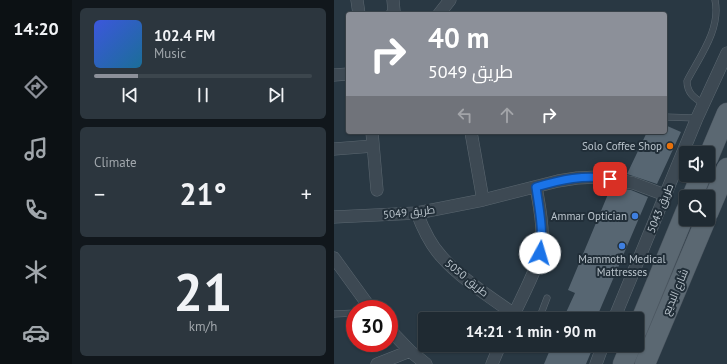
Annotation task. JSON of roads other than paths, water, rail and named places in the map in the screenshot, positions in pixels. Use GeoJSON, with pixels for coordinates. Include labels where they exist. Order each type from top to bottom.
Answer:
{"type":"FeatureCollection","features":[{"type":"Feature","properties":{"kind":"main road"},"geometry":{"type":"LineString","coordinates":[[713,146],[727,112]]}},
{"type":"Feature","properties":{"kind":"main road"},"geometry":{"type":"LineString","coordinates":[[715,197],[727,168]]}},
{"type":"Feature","properties":{"kind":"main road","name":"شارع البديع"},"geometry":{"type":"LineString","coordinates":[[644,313],[680,226]]}},
{"type":"Feature","properties":{"kind":"main road","name":"شارع البديع"},"geometry":{"type":"LineString","coordinates":[[644,364],[703,226]]}},
{"type":"Feature","properties":{"kind":"main road"},"geometry":{"type":"LineString","coordinates":[[623,364],[628,352]]}},
{"type":"Feature","properties":{"kind":"street"},"geometry":{"type":"LineString","coordinates":[[357,0],[360,12]]}},
{"type":"Feature","properties":{"kind":"street"},"geometry":{"type":"LineString","coordinates":[[393,0],[393,12]]}},
{"type":"Feature","properties":{"kind":"street"},"geometry":{"type":"LineString","coordinates":[[441,12],[450,0]]}},
{"type":"Feature","properties":{"kind":"street","name":"طريق 5043"},"geometry":{"type":"LineString","coordinates":[[617,312],[697,118],[727,54]]}},
{"type":"Feature","properties":{"kind":"street"},"geometry":{"type":"LineString","coordinates":[[334,75],[346,74]]}},
{"type":"Feature","properties":{"kind":"street"},"geometry":{"type":"LineString","coordinates":[[372,134],[377,190]]}},
{"type":"Feature","properties":{"kind":"street"},"geometry":{"type":"LineString","coordinates":[[471,134],[483,200]]}},
{"type":"Feature","properties":{"kind":"street"},"geometry":{"type":"LineString","coordinates":[[334,149],[373,146]]}},
{"type":"Feature","properties":{"kind":"street","name":"طريق 5049"},"geometry":{"type":"LineString","coordinates":[[334,217],[417,213],[483,200],[558,181],[598,177],[633,183],[665,195]]}},
{"type":"Feature","properties":{"kind":"street","name":"طريق 5050"},"geometry":{"type":"LineString","coordinates":[[515,312],[540,253],[542,225],[536,187]]}},
{"type":"Feature","properties":{"kind":"street","name":"طريق 5050"},"geometry":{"type":"LineString","coordinates":[[417,213],[428,238],[441,256],[452,268],[507,312]]}},
{"type":"Feature","properties":{"kind":"street"},"geometry":{"type":"LineString","coordinates":[[334,258],[364,300]]}},
{"type":"Feature","properties":{"kind":"street"},"geometry":{"type":"LineString","coordinates":[[398,338],[426,364]]}},
{"type":"Feature","properties":{"kind":"street"},"geometry":{"type":"LineString","coordinates":[[377,364],[410,351]]}},
{"type":"Feature","properties":{"kind":"street"},"geometry":{"type":"LineString","coordinates":[[492,364],[497,352]]}},
{"type":"Feature","properties":{"kind":"street"},"geometry":{"type":"LineString","coordinates":[[596,364],[600,352]]}},
{"type":"Feature","properties":{"kind":"lane"},"geometry":{"type":"LineString","coordinates":[[704,104],[689,93],[687,81],[710,38],[715,24],[715,0]]}},
{"type":"Feature","properties":{"kind":"lane"},"geometry":{"type":"LineString","coordinates":[[667,117],[697,118]]}},
{"type":"Feature","properties":{"kind":"lane"},"geometry":{"type":"LineString","coordinates":[[542,312],[547,298]]}},
{"type":"Feature","properties":{"kind":"lane"},"geometry":{"type":"LineString","coordinates":[[334,314],[346,313]]}},
{"type":"Feature","properties":{"kind":"place","name":"Solo Coffee Shop"},"geometry":{"type":"Point","coordinates":[670,146]}},
{"type":"Feature","properties":{"kind":"place","name":"Ammar Optician"},"geometry":{"type":"Point","coordinates":[635,216]}},
{"type":"Feature","properties":{"kind":"place","name":"Mammoth Medical Mattresses"},"geometry":{"type":"Point","coordinates":[622,246]}}]}
